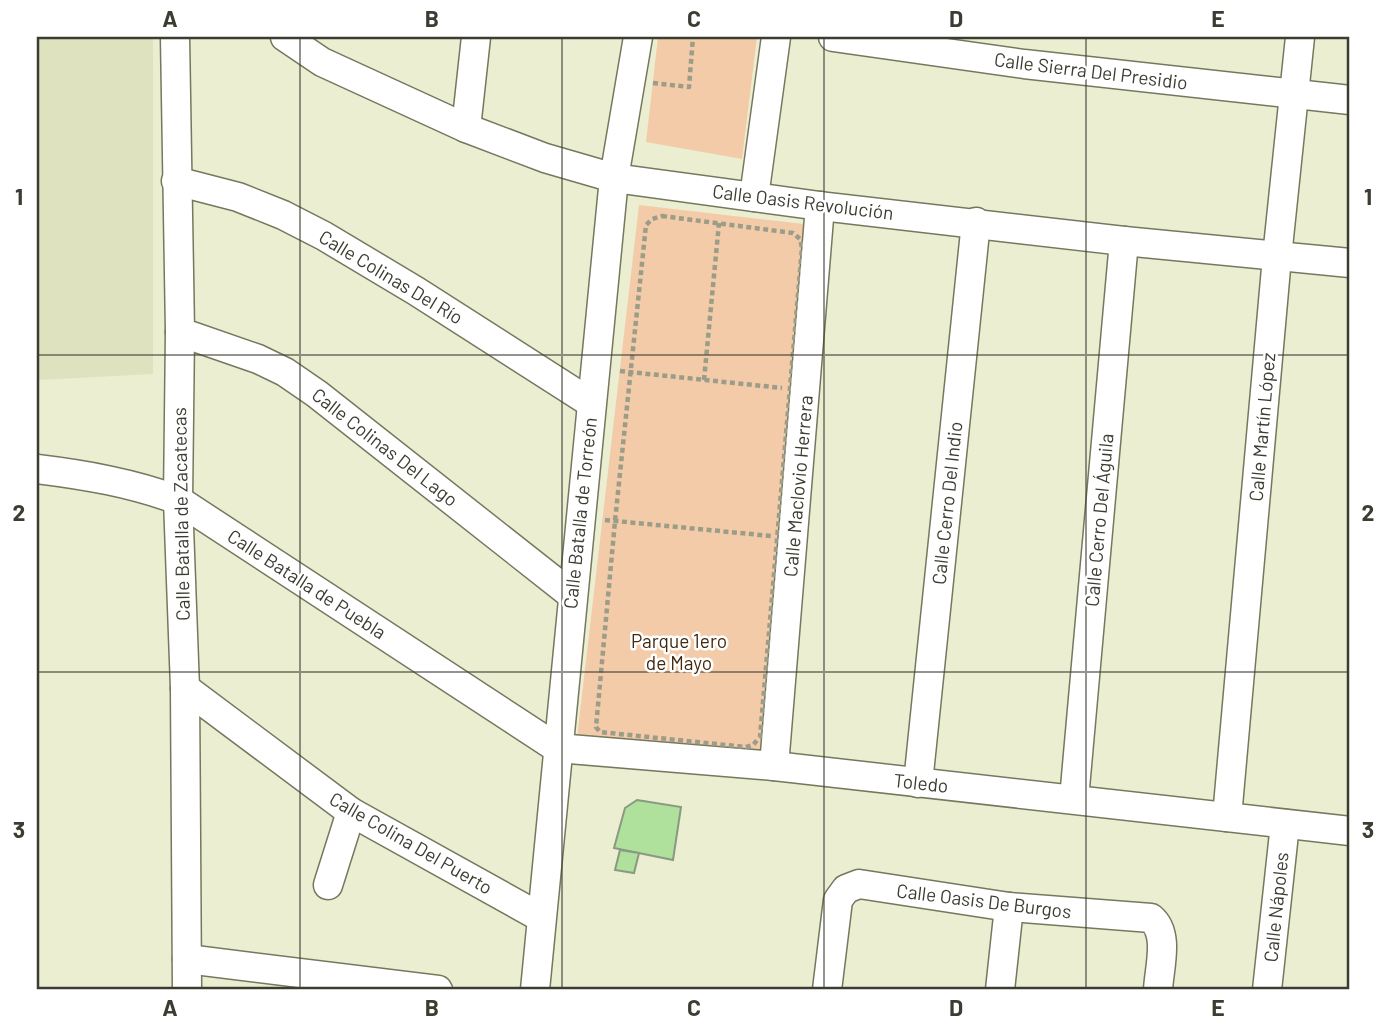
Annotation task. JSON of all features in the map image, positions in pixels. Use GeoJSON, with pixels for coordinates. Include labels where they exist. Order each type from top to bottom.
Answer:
{"type":"FeatureCollection","features":[{"type":"Feature","properties":{"kind":"street","name":"Calle Batalla de Zacatecas"},"geometry":{"type":"LineString","coordinates":[[175,37],[180,332],[178,500],[185,688],[187,990]]}},
{"type":"Feature","properties":{"kind":"street","name":"Calle Oasis Revolución"},"geometry":{"type":"LineString","coordinates":[[285,37],[323,50],[466,128],[545,158],[614,178],[820,206],[1124,241],[1350,263]]}},
{"type":"Feature","properties":{"kind":"street"},"geometry":{"type":"LineString","coordinates":[[466,128],[476,37]]}},
{"type":"Feature","properties":{"kind":"street","name":"Calle Batalla de Torreón"},"geometry":{"type":"LineString","coordinates":[[535,990],[614,178],[638,37]]}},
{"type":"Feature","properties":{"kind":"street"},"geometry":{"type":"LineString","coordinates":[[754,197],[776,37]]}},
{"type":"Feature","properties":{"kind":"street","name":"Calle Sierra Del Presidio"},"geometry":{"type":"LineString","coordinates":[[833,37],[1024,64],[1350,100]]}},
{"type":"Feature","properties":{"kind":"street","name":"Calle Martín López"},"geometry":{"type":"LineString","coordinates":[[1227,817],[1277,257],[1300,37]]}},
{"type":"Feature","properties":{"kind":"street","name":"Calle Colinas Del Río"},"geometry":{"type":"LineString","coordinates":[[176,181],[238,197],[283,215],[324,236],[416,291],[591,403]]}},
{"type":"Feature","properties":{"kind":"street","name":"Calle Maclovio Herrera"},"geometry":{"type":"LineString","coordinates":[[774,766],[785,538],[798,390],[820,206]]}},
{"type":"Feature","properties":{"kind":"street","name":"Calle Cerro Del Indio"},"geometry":{"type":"LineString","coordinates":[[918,783],[976,222]]}},
{"type":"Feature","properties":{"kind":"street","name":"Calle Cerro Del Águila"},"geometry":{"type":"LineString","coordinates":[[1074,799],[1124,241]]}},
{"type":"Feature","properties":{"kind":"street","name":"Calle Colinas Del Lago"},"geometry":{"type":"LineString","coordinates":[[180,332],[258,359],[285,372],[317,394],[572,595]]}},
{"type":"Feature","properties":{"kind":"street","name":"Calle Batalla de Puebla"},"geometry":{"type":"LineString","coordinates":[[37,469],[83,474],[145,488],[178,500],[557,748]]}},
{"type":"Feature","properties":{"kind":"street","name":"Calle Colina Del Puerto"},"geometry":{"type":"LineString","coordinates":[[185,688],[351,813],[540,917]]}},
{"type":"Feature","properties":{"kind":"street","name":"Toledo"},"geometry":{"type":"LineString","coordinates":[[557,748],[774,766],[1350,831]]}},
{"type":"Feature","properties":{"kind":"street"},"geometry":{"type":"LineString","coordinates":[[328,885],[351,813]]}},
{"type":"Feature","properties":{"kind":"street","name":"Calle Nápoles"},"geometry":{"type":"LineString","coordinates":[[1267,990],[1285,824]]}},
{"type":"Feature","properties":{"kind":"street","name":"Calle Oasis De Burgos"},"geometry":{"type":"LineString","coordinates":[[827,990],[838,900],[846,889],[859,884],[1009,907],[1151,918],[1159,925],[1162,936],[1158,990]]}},
{"type":"Feature","properties":{"kind":"street"},"geometry":{"type":"LineString","coordinates":[[999,990],[1009,907]]}},
{"type":"Feature","properties":{"kind":"street"},"geometry":{"type":"LineString","coordinates":[[187,958],[438,990]]}},
{"type":"Feature","properties":{"kind":"path"},"geometry":{"type":"LineString","coordinates":[[632,81],[689,87],[693,37]]}},
{"type":"Feature","properties":{"kind":"path"},"geometry":{"type":"LineString","coordinates":[[662,216],[793,233],[800,239],[802,248],[798,390],[785,538],[761,737],[754,745],[746,747],[600,732],[596,727],[615,521],[646,225],[652,219],[662,216]]}},
{"type":"Feature","properties":{"kind":"path"},"geometry":{"type":"LineString","coordinates":[[704,380],[719,223]]}},
{"type":"Feature","properties":{"kind":"path"},"geometry":{"type":"LineString","coordinates":[[594,368],[798,390]]}},
{"type":"Feature","properties":{"kind":"path"},"geometry":{"type":"LineString","coordinates":[[580,518],[785,538]]}},
{"type":"Feature","properties":{"kind":"shaded area"},"geometry":{"type":"Polygon","coordinates":[[[37,37],[153,37],[153,374],[37,380],[37,37]]]}},
{"type":"Feature","properties":{"kind":"green space"},"geometry":{"type":"Polygon","coordinates":[[[658,37],[757,37],[742,159],[646,142],[658,37]]]}},
{"type":"Feature","properties":{"kind":"green space","name":"Parque 1ero de Mayo"},"geometry":{"type":"Polygon","coordinates":[[[639,205],[804,224],[762,754],[577,738],[639,205]]]}},
{"type":"Feature","properties":{"kind":"building"},"geometry":{"type":"Polygon","coordinates":[[[637,800],[681,807],[673,860],[614,848],[625,808],[637,800]]]}},
{"type":"Feature","properties":{"kind":"building"},"geometry":{"type":"Polygon","coordinates":[[[620,850],[639,853],[634,873],[615,870],[620,850]]]}}]}
